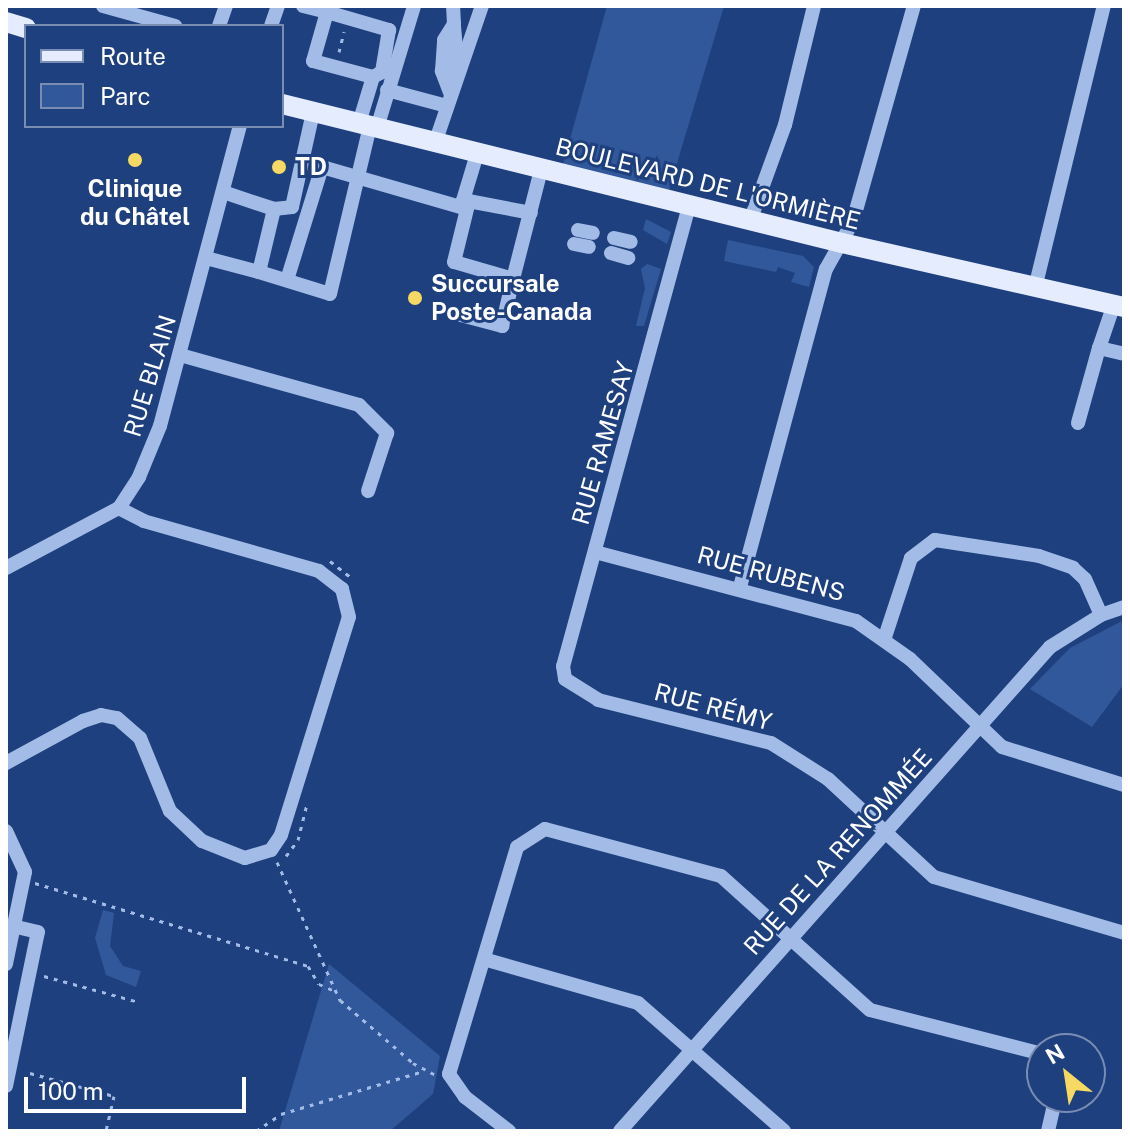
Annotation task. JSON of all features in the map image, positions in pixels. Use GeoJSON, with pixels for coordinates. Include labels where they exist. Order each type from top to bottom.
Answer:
{"type":"FeatureCollection","features":[{"type":"Feature","properties":{"kind":"main road","name":"BOULEVARD DE L'ORMIÈRE"},"geometry":{"type":"LineString","coordinates":[[284,105],[750,221],[1119,305]]}},
{"type":"Feature","properties":{"kind":"street"},"geometry":{"type":"LineString","coordinates":[[103,6],[129,20],[160,24]]}},
{"type":"Feature","properties":{"kind":"street"},"geometry":{"type":"LineString","coordinates":[[303,6],[327,12],[389,30],[382,72],[373,77],[313,61],[327,12]]}},
{"type":"Feature","properties":{"kind":"street"},"geometry":{"type":"LineString","coordinates":[[369,126],[387,90],[414,6]]}},
{"type":"Feature","properties":{"kind":"street"},"geometry":{"type":"LineString","coordinates":[[449,100],[444,40],[454,24],[453,6]]}},
{"type":"Feature","properties":{"kind":"street"},"geometry":{"type":"LineString","coordinates":[[435,143],[449,100],[461,78],[482,6]]}},
{"type":"Feature","properties":{"kind":"street"},"geometry":{"type":"LineString","coordinates":[[750,221],[785,125],[814,6]]}},
{"type":"Feature","properties":{"kind":"street"},"geometry":{"type":"LineString","coordinates":[[740,587],[822,281],[853,221],[914,6]]}},
{"type":"Feature","properties":{"kind":"street"},"geometry":{"type":"LineString","coordinates":[[1036,284],[1104,6]]}},
{"type":"Feature","properties":{"kind":"street"},"geometry":{"type":"LineString","coordinates":[[206,258],[330,294],[369,126],[373,77]]}},
{"type":"Feature","properties":{"kind":"street"},"geometry":{"type":"LineString","coordinates":[[387,90],[449,100]]}},
{"type":"Feature","properties":{"kind":"street"},"geometry":{"type":"LineString","coordinates":[[223,192],[274,209],[292,207],[313,112]]}},
{"type":"Feature","properties":{"kind":"street","name":"RUE BLAIN"},"geometry":{"type":"LineString","coordinates":[[119,508],[139,477],[160,426],[239,128]]}},
{"type":"Feature","properties":{"kind":"street"},"geometry":{"type":"LineString","coordinates":[[477,154],[454,262],[513,279]]}},
{"type":"Feature","properties":{"kind":"street"},"geometry":{"type":"LineString","coordinates":[[287,280],[322,167],[461,207],[466,200]]}},
{"type":"Feature","properties":{"kind":"street"},"geometry":{"type":"LineString","coordinates":[[457,314],[502,326],[541,170]]}},
{"type":"Feature","properties":{"kind":"street"},"geometry":{"type":"LineString","coordinates":[[466,200],[531,213]]}},
{"type":"Feature","properties":{"kind":"street","name":"RUE RAMESAY"},"geometry":{"type":"LineString","coordinates":[[573,689],[563,666],[689,206]]}},
{"type":"Feature","properties":{"kind":"street"},"geometry":{"type":"LineString","coordinates":[[259,272],[274,209]]}},
{"type":"Feature","properties":{"kind":"street"},"geometry":{"type":"LineString","coordinates":[[628,258],[612,246],[631,242]]}},
{"type":"Feature","properties":{"kind":"street"},"geometry":{"type":"LineString","coordinates":[[1078,423],[1099,348],[1119,305]]}},
{"type":"Feature","properties":{"kind":"street"},"geometry":{"type":"LineString","coordinates":[[1099,348],[1124,354]]}},
{"type":"Feature","properties":{"kind":"street"},"geometry":{"type":"LineString","coordinates":[[180,355],[359,405],[387,433],[368,491]]}},
{"type":"Feature","properties":{"kind":"street"},"geometry":{"type":"LineString","coordinates":[[6,568],[119,508],[144,521],[319,571],[342,589],[349,617],[281,835],[271,850],[245,858],[202,841],[170,811],[140,738],[117,718],[101,715],[83,721],[6,763]]}},
{"type":"Feature","properties":{"kind":"street"},"geometry":{"type":"LineString","coordinates":[[885,637],[911,558],[935,540],[1039,556],[1073,568],[1085,579],[1101,615],[1124,607]]}},
{"type":"Feature","properties":{"kind":"street","name":"RUE RUBENS"},"geometry":{"type":"LineString","coordinates":[[595,552],[827,609],[885,637],[977,728],[1030,758],[1124,785]]}},
{"type":"Feature","properties":{"kind":"street","name":"RUE DE LA RENOMMÉE"},"geometry":{"type":"LineString","coordinates":[[620,1131],[1050,647],[1101,615]]}},
{"type":"Feature","properties":{"kind":"street","name":"RUE RÉMY"},"geometry":{"type":"LineString","coordinates":[[573,689],[598,700],[771,743],[808,763],[934,877],[958,888],[1124,933]]}},
{"type":"Feature","properties":{"kind":"street"},"geometry":{"type":"LineString","coordinates":[[509,1131],[451,1084],[449,1074],[487,960],[517,847],[545,829],[721,876],[870,1010],[1026,1050]]}},
{"type":"Feature","properties":{"kind":"street"},"geometry":{"type":"LineString","coordinates":[[6,831],[24,880],[17,927],[6,964]]}},
{"type":"Feature","properties":{"kind":"street"},"geometry":{"type":"LineString","coordinates":[[6,1086],[38,932],[17,927]]}},
{"type":"Feature","properties":{"kind":"street"},"geometry":{"type":"LineString","coordinates":[[487,960],[638,1003],[784,1131]]}},
{"type":"Feature","properties":{"kind":"path"},"geometry":{"type":"LineString","coordinates":[[346,25],[338,56],[351,59]]}},
{"type":"Feature","properties":{"kind":"path"},"geometry":{"type":"LineString","coordinates":[[24,880],[308,966],[319,984],[335,991]]}},
{"type":"Feature","properties":{"kind":"path"},"geometry":{"type":"LineString","coordinates":[[28,972],[139,1002]]}},
{"type":"Feature","properties":{"kind":"path"},"geometry":{"type":"LineString","coordinates":[[256,1131],[306,1106],[360,1093],[422,1070],[430,1074]]}},
{"type":"Feature","properties":{"kind":"path"},"geometry":{"type":"LineString","coordinates":[[30,1073],[114,1096],[106,1131]]}},
{"type":"Feature","properties":{"kind":"green space"},"geometry":{"type":"Polygon","coordinates":[[[607,6],[724,6],[666,200],[560,175],[607,6]]]}},
{"type":"Feature","properties":{"kind":"green space"},"geometry":{"type":"Polygon","coordinates":[[[776,188],[789,201],[849,211],[847,223],[772,207],[776,188]]]}},
{"type":"Feature","properties":{"kind":"green space"},"geometry":{"type":"Polygon","coordinates":[[[646,219],[671,232],[667,244],[643,230],[646,219]]]}},
{"type":"Feature","properties":{"kind":"green space"},"geometry":{"type":"Polygon","coordinates":[[[728,240],[803,256],[814,267],[809,287],[791,282],[795,273],[778,267],[776,272],[724,261],[728,240]]]}},
{"type":"Feature","properties":{"kind":"green space"},"geometry":{"type":"Polygon","coordinates":[[[647,264],[661,269],[644,326],[636,326],[645,288],[641,269],[647,264]]]}},
{"type":"Feature","properties":{"kind":"green space"},"geometry":{"type":"Polygon","coordinates":[[[1124,620],[1124,684],[1092,727],[1030,689],[1070,648],[1124,620]]]}},
{"type":"Feature","properties":{"kind":"green space"},"geometry":{"type":"Polygon","coordinates":[[[103,910],[114,913],[110,946],[123,966],[141,971],[136,987],[106,975],[95,938],[103,910]]]}},
{"type":"Feature","properties":{"kind":"green space"},"geometry":{"type":"Polygon","coordinates":[[[329,964],[440,1056],[433,1094],[390,1131],[279,1131],[329,964]]]}},
{"type":"Feature","properties":{"kind":"place","name":"Clinique du Châtel"},"geometry":{"type":"Point","coordinates":[135,160]}},
{"type":"Feature","properties":{"kind":"place","name":"TD"},"geometry":{"type":"Point","coordinates":[279,167]}},
{"type":"Feature","properties":{"kind":"place","name":"Succursale Poste-Canada"},"geometry":{"type":"Point","coordinates":[415,298]}}]}
